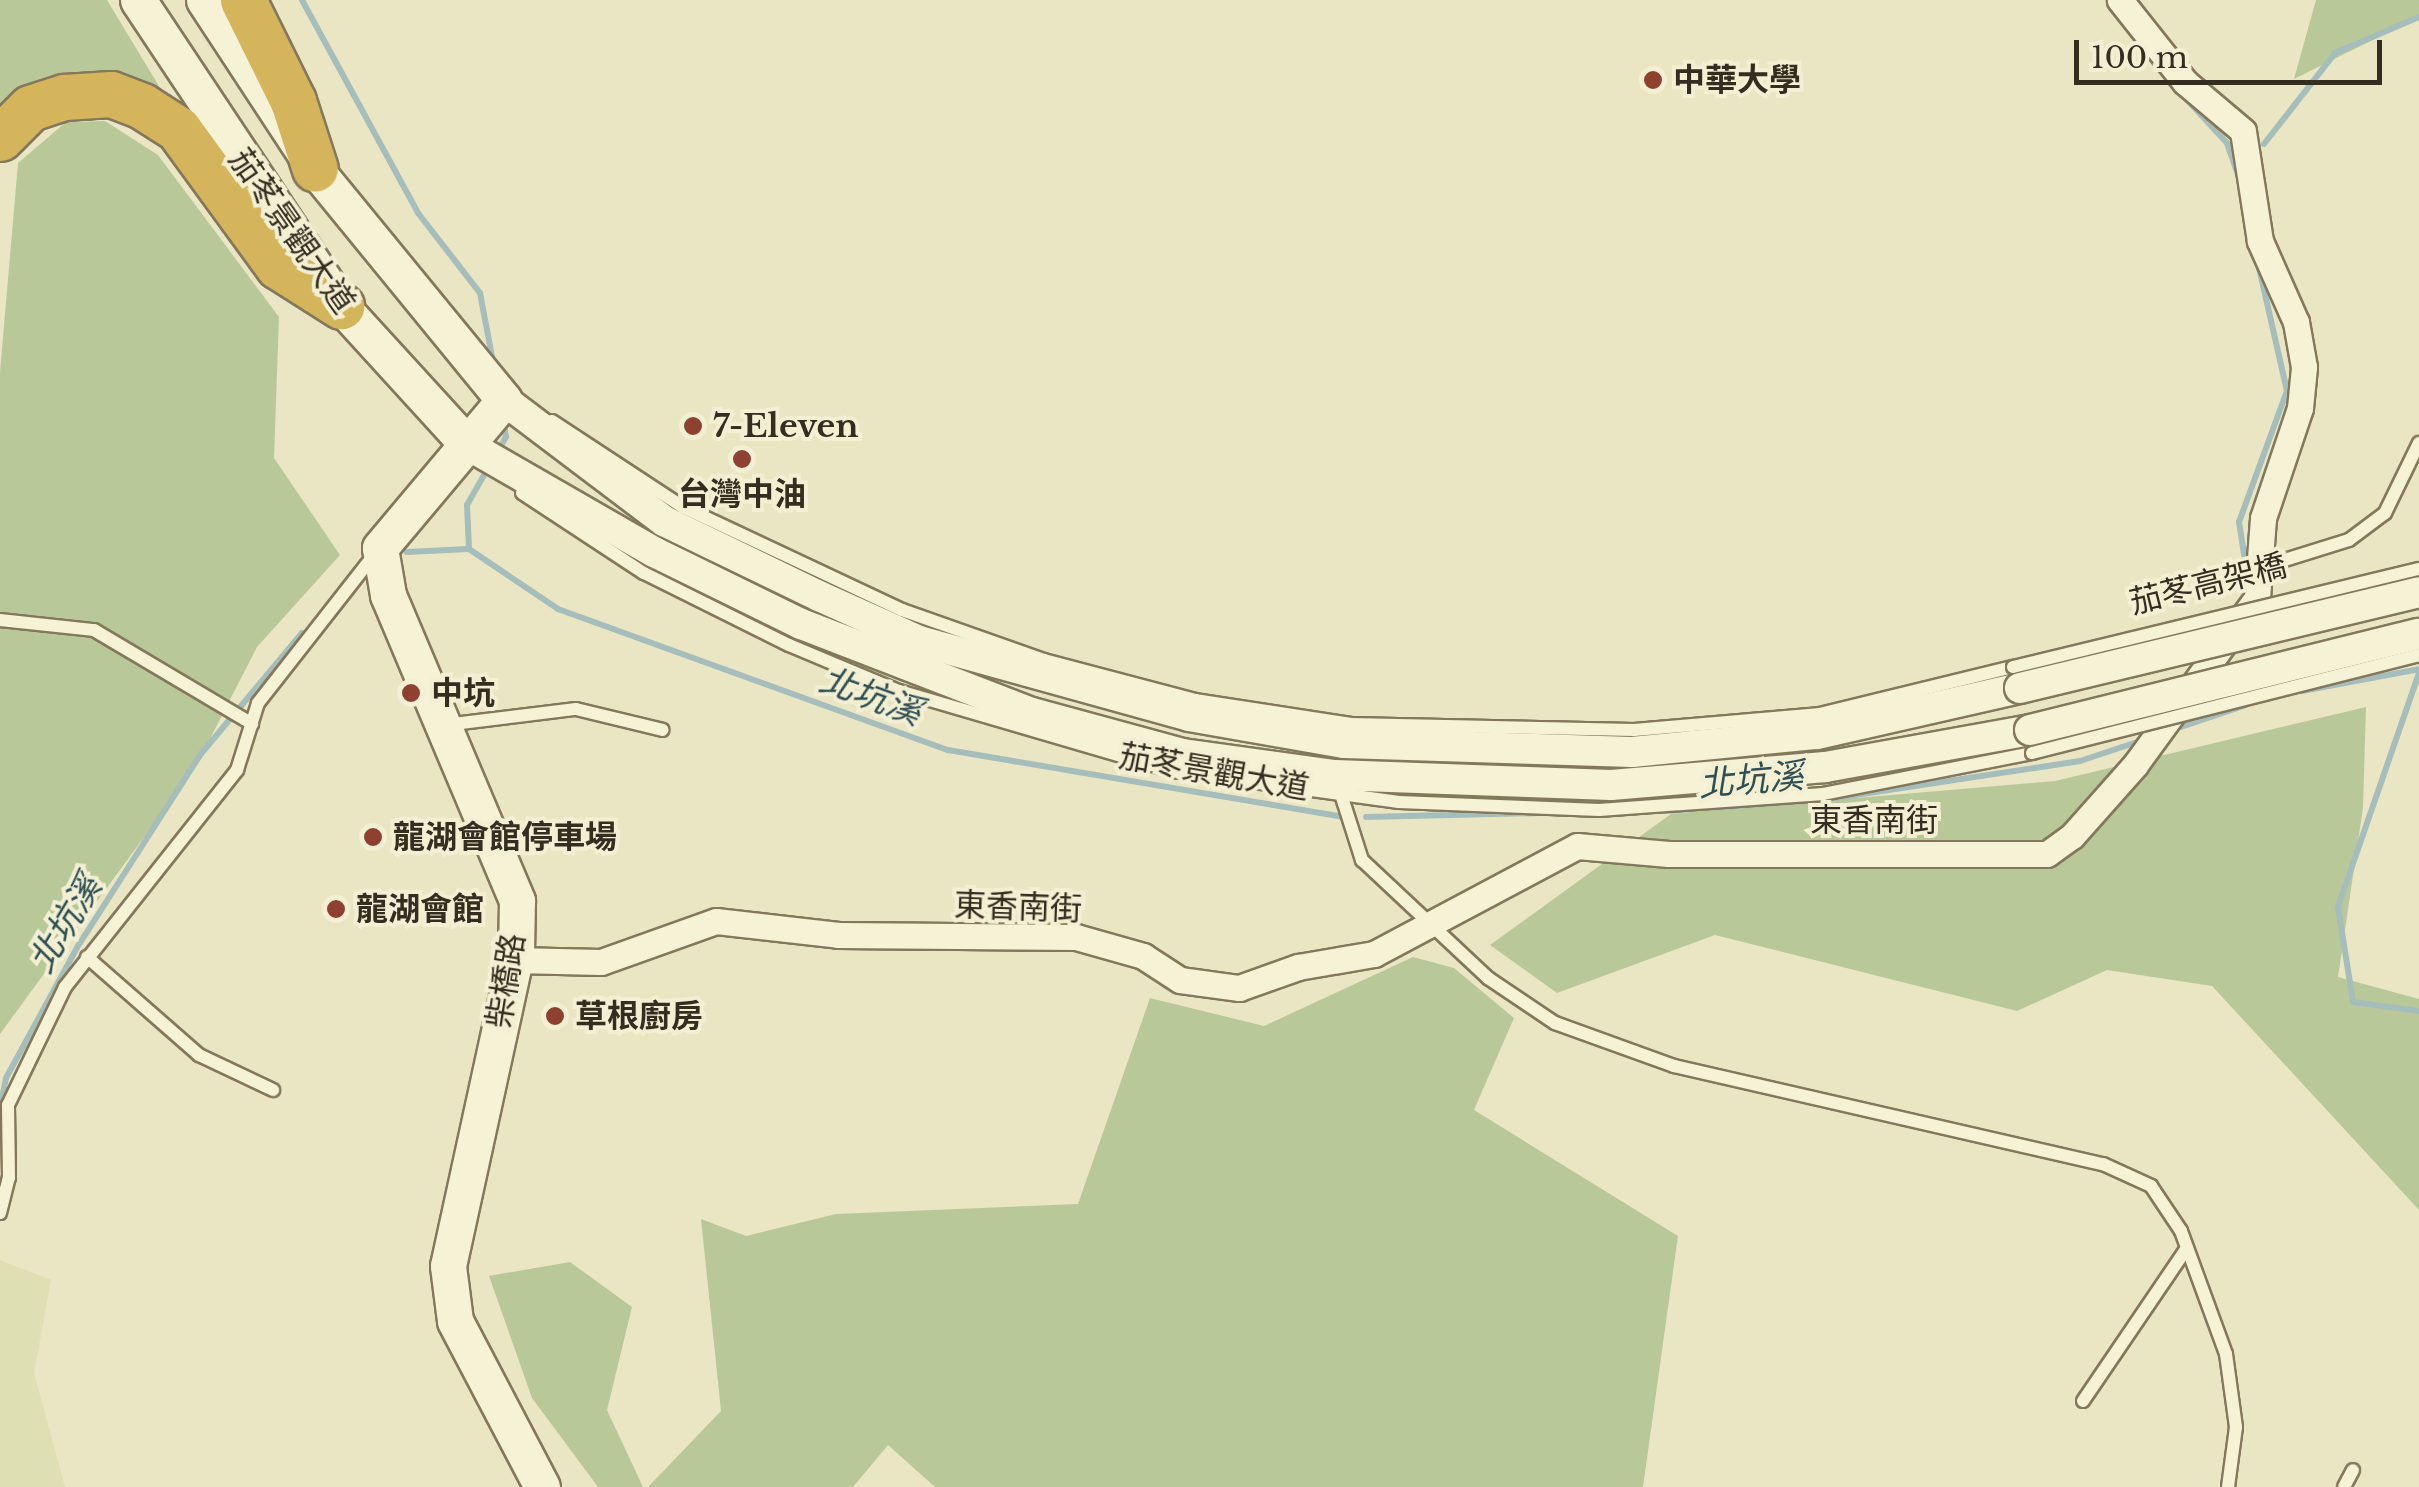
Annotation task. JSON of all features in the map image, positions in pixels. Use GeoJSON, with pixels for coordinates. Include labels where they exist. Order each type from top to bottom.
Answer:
{"type":"FeatureCollection","features":[{"type":"Feature","properties":{"kind":"highway"},"geometry":{"type":"LineString","coordinates":[[243,0],[293,101],[315,169]]}},
{"type":"Feature","properties":{"kind":"highway"},"geometry":{"type":"LineString","coordinates":[[0,138],[30,108],[64,97],[111,94],[142,106],[178,129],[278,266],[341,306]]}},
{"type":"Feature","properties":{"kind":"main road","name":"茄苳景觀大道"},"geometry":{"type":"LineString","coordinates":[[138,0],[341,306],[468,446]]}},
{"type":"Feature","properties":{"kind":"main road","name":"茄苳景觀大道"},"geometry":{"type":"LineString","coordinates":[[204,0],[315,169],[504,400]]}},
{"type":"Feature","properties":{"kind":"main road"},"geometry":{"type":"LineString","coordinates":[[380,548],[394,523],[468,446],[504,400]]}},
{"type":"Feature","properties":{"kind":"main road","name":"柴橋路"},"geometry":{"type":"LineString","coordinates":[[380,548],[388,595],[517,900],[514,960],[448,1266],[455,1321],[542,1487]]}},
{"type":"Feature","properties":{"kind":"street","name":"東香南街"},"geometry":{"type":"LineString","coordinates":[[514,960],[601,962],[716,921],[838,935],[1076,937],[1217,990],[1374,954],[1577,846],[1670,854],[2047,854],[2072,836],[2136,765],[2256,598],[2262,518],[2300,408],[2304,367],[2296,322],[2260,241],[2242,131],[2185,82],[2120,0]]}},
{"type":"Feature","properties":{"kind":"street","name":"茄苳景觀大道"},"geometry":{"type":"LineString","coordinates":[[504,400],[664,521],[820,596],[919,641],[1037,678],[1189,716],[1348,734],[1632,752],[1817,734],[2017,678]]}},
{"type":"Feature","properties":{"kind":"street","name":"茄苳景觀大道"},"geometry":{"type":"LineString","coordinates":[[468,446],[654,552],[801,624],[1005,703],[1183,754],[1338,784],[1611,785],[1825,767],[2031,742]]}},
{"type":"Feature","properties":{"kind":"street","name":"茄苳高架橋"},"geometry":{"type":"LineString","coordinates":[[2017,678],[2419,592]]}},
{"type":"Feature","properties":{"kind":"street"},"geometry":{"type":"LineString","coordinates":[[2031,742],[2419,634]]}},
{"type":"Feature","properties":{"kind":"lane","name":"茄苳景觀大道"},"geometry":{"type":"LineString","coordinates":[[504,400],[564,426],[684,507],[902,610],[1044,660],[1195,700],[1348,734],[1634,730],[1820,714],[2017,678]]}},
{"type":"Feature","properties":{"kind":"lane"},"geometry":{"type":"LineString","coordinates":[[2259,568],[2349,540],[2385,513],[2419,444]]}},
{"type":"Feature","properties":{"kind":"lane","name":"茄苳景觀大道"},"geometry":{"type":"LineString","coordinates":[[468,446],[511,485],[644,572],[790,645],[900,691],[1172,771],[1338,784]]}},
{"type":"Feature","properties":{"kind":"lane"},"geometry":{"type":"LineString","coordinates":[[684,507],[820,596]]}},
{"type":"Feature","properties":{"kind":"lane"},"geometry":{"type":"LineString","coordinates":[[0,1213],[9,1178],[8,1105],[65,986],[237,770],[258,703],[380,548]]}},
{"type":"Feature","properties":{"kind":"lane","name":"茄苳高架橋"},"geometry":{"type":"LineString","coordinates":[[2017,678],[2419,568]]}},
{"type":"Feature","properties":{"kind":"lane"},"geometry":{"type":"LineString","coordinates":[[0,620],[94,630],[252,724]]}},
{"type":"Feature","properties":{"kind":"lane"},"geometry":{"type":"LineString","coordinates":[[2031,742],[2419,655]]}},
{"type":"Feature","properties":{"kind":"lane"},"geometry":{"type":"LineString","coordinates":[[1005,703],[1107,754]]}},
{"type":"Feature","properties":{"kind":"lane"},"geometry":{"type":"LineString","coordinates":[[443,726],[576,709],[662,730]]}},
{"type":"Feature","properties":{"kind":"lane"},"geometry":{"type":"LineString","coordinates":[[1634,730],[1708,744]]}},
{"type":"Feature","properties":{"kind":"lane"},"geometry":{"type":"LineString","coordinates":[[1338,784],[1362,860],[1428,927],[1555,1022],[1674,1066],[2103,1164],[2151,1186],[2188,1248],[2226,1354],[2236,1426],[2228,1487]]}},
{"type":"Feature","properties":{"kind":"lane"},"geometry":{"type":"LineString","coordinates":[[87,958],[199,1055],[273,1090]]}},
{"type":"Feature","properties":{"kind":"lane"},"geometry":{"type":"LineString","coordinates":[[2084,1401],[2188,1248]]}},
{"type":"Feature","properties":{"kind":"lane"},"geometry":{"type":"LineString","coordinates":[[2344,1487],[2352,1470]]}},
{"type":"Feature","properties":{"kind":"green space"},"geometry":{"type":"Polygon","coordinates":[[[0,0],[107,0],[177,116],[35,86],[0,106],[0,0]]]}},
{"type":"Feature","properties":{"kind":"green space"},"geometry":{"type":"Polygon","coordinates":[[[2316,0],[2419,0],[2419,17],[2294,79],[2316,0]]]}},
{"type":"Feature","properties":{"kind":"green space"},"geometry":{"type":"Polygon","coordinates":[[[105,121],[158,155],[279,317],[274,458],[340,555],[257,647],[196,766],[0,1034],[0,372],[18,163],[66,122],[105,121]]]}},
{"type":"Feature","properties":{"kind":"green space"},"geometry":{"type":"Polygon","coordinates":[[[2366,707],[2363,808],[2338,977],[2419,999],[2419,1210],[2212,986],[2107,970],[2017,1011],[1715,935],[1557,993],[1490,945],[1671,814],[2055,781],[2366,707]]]}},
{"type":"Feature","properties":{"kind":"green space"},"geometry":{"type":"Polygon","coordinates":[[[1413,957],[1454,968],[1514,1018],[1474,1110],[1678,1236],[1643,1487],[935,1487],[888,1445],[853,1487],[648,1487],[721,1411],[701,1219],[746,1236],[836,1214],[1078,1204],[1150,998],[1264,1026],[1413,957]]]}},
{"type":"Feature","properties":{"kind":"green space"},"geometry":{"type":"Polygon","coordinates":[[[0,1260],[51,1280],[34,1373],[65,1487],[0,1487],[0,1260]]]}},
{"type":"Feature","properties":{"kind":"green space"},"geometry":{"type":"Polygon","coordinates":[[[570,1262],[632,1307],[607,1410],[643,1487],[598,1487],[532,1398],[489,1276],[570,1262]]]}},
{"type":"Feature","properties":{"kind":"waterway"},"geometry":{"type":"LineString","coordinates":[[302,0],[418,213],[480,293],[493,362]]}},
{"type":"Feature","properties":{"kind":"waterway"},"geometry":{"type":"LineString","coordinates":[[2264,144],[2335,53],[2419,17]]}},
{"type":"Feature","properties":{"kind":"waterway"},"geometry":{"type":"LineString","coordinates":[[2179,91],[2227,143],[2239,178]]}},
{"type":"Feature","properties":{"kind":"waterway"},"geometry":{"type":"LineString","coordinates":[[2247,573],[2239,522],[2287,391],[2259,268]]}},
{"type":"Feature","properties":{"kind":"waterway"},"geometry":{"type":"LineString","coordinates":[[497,453],[506,437],[503,419]]}},
{"type":"Feature","properties":{"kind":"waterway"},"geometry":{"type":"LineString","coordinates":[[469,549],[467,505],[488,468]]}},
{"type":"Feature","properties":{"kind":"waterway","name":"北坑溪"},"geometry":{"type":"LineString","coordinates":[[407,552],[469,549],[558,609],[948,750],[1345,817]]}},
{"type":"Feature","properties":{"kind":"waterway","name":"北坑溪"},"geometry":{"type":"LineString","coordinates":[[0,1109],[6,1078],[78,946],[200,755],[302,633]]}},
{"type":"Feature","properties":{"kind":"waterway","name":"北坑溪"},"geometry":{"type":"LineString","coordinates":[[2302,691],[2419,669]]}},
{"type":"Feature","properties":{"kind":"waterway","name":"北坑溪"},"geometry":{"type":"LineString","coordinates":[[2419,673],[2338,907],[2353,1002],[2419,1011]]}},
{"type":"Feature","properties":{"kind":"waterway","name":"北坑溪"},"geometry":{"type":"LineString","coordinates":[[2181,727],[2246,705]]}},
{"type":"Feature","properties":{"kind":"waterway","name":"北坑溪"},"geometry":{"type":"LineString","coordinates":[[1836,798],[2080,761],[2134,743]]}},
{"type":"Feature","properties":{"kind":"waterway","name":"北坑溪"},"geometry":{"type":"LineString","coordinates":[[1667,811],[1819,800]]}},
{"type":"Feature","properties":{"kind":"waterway","name":"北坑溪"},"geometry":{"type":"LineString","coordinates":[[1366,817],[1539,813]]}},
{"type":"Feature","properties":{"kind":"place","name":"中華大學"},"geometry":{"type":"Point","coordinates":[1653,80]}},
{"type":"Feature","properties":{"kind":"place","name":"7-Eleven"},"geometry":{"type":"Point","coordinates":[693,426]}},
{"type":"Feature","properties":{"kind":"place","name":"台灣中油"},"geometry":{"type":"Point","coordinates":[742,459]}},
{"type":"Feature","properties":{"kind":"place","name":"中坑"},"geometry":{"type":"Point","coordinates":[411,693]}},
{"type":"Feature","properties":{"kind":"place","name":"龍湖會館停車場"},"geometry":{"type":"Point","coordinates":[373,837]}},
{"type":"Feature","properties":{"kind":"place","name":"龍湖會館"},"geometry":{"type":"Point","coordinates":[336,909]}},
{"type":"Feature","properties":{"kind":"place","name":"草根廚房"},"geometry":{"type":"Point","coordinates":[555,1016]}}]}
